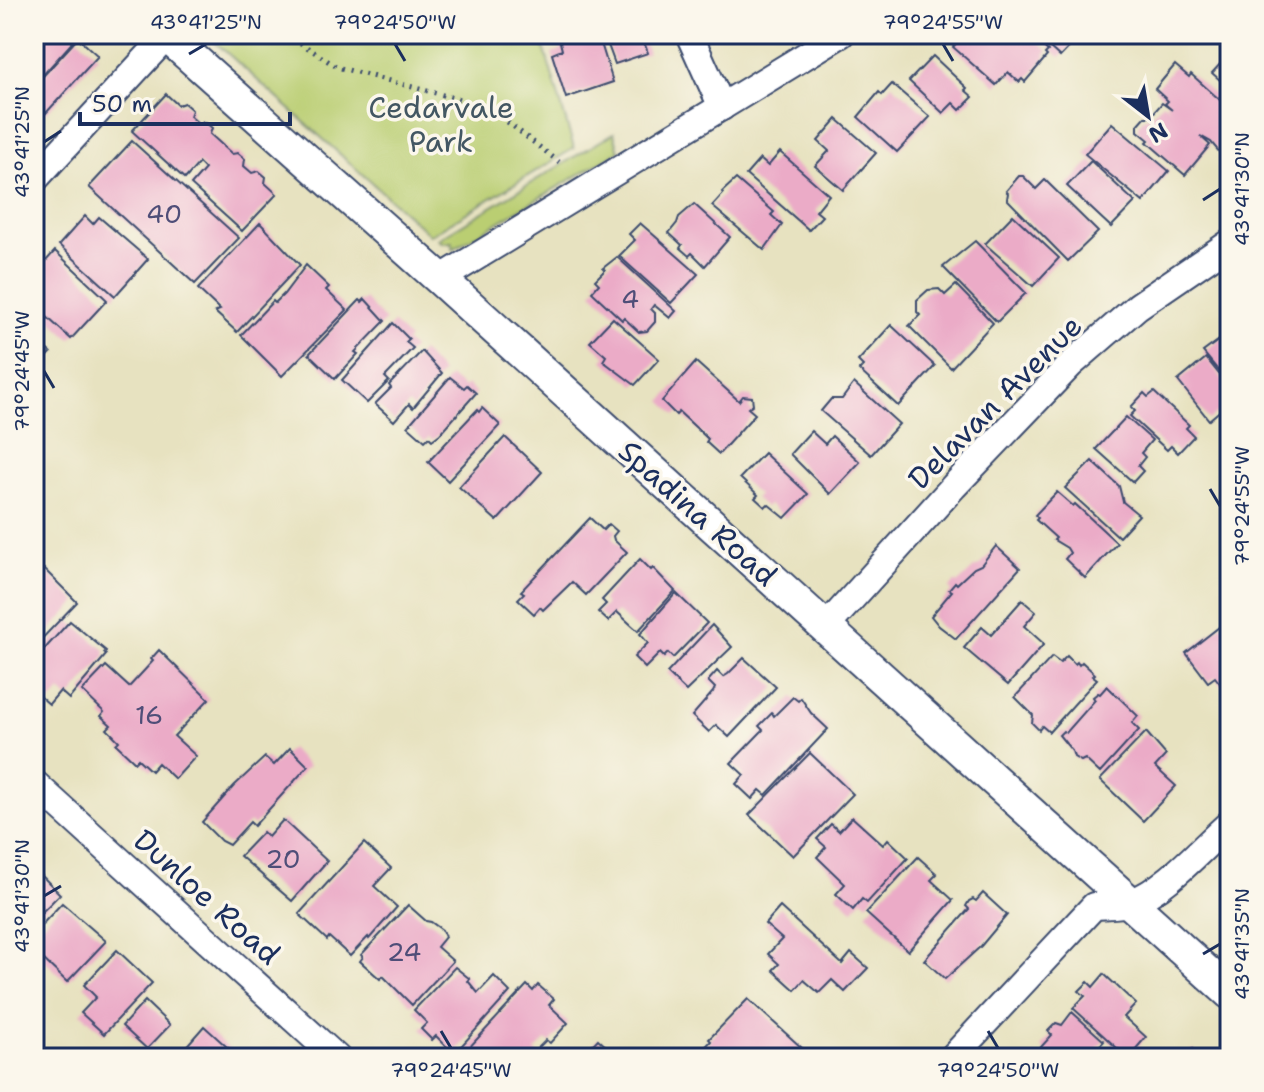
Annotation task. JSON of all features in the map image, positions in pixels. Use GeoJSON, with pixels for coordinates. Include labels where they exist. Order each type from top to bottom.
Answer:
{"type":"FeatureCollection","features":[{"type":"Feature","properties":{"kind":"street"},"geometry":{"type":"LineString","coordinates":[[689,34],[722,107]]}},
{"type":"Feature","properties":{"kind":"street"},"geometry":{"type":"LineString","coordinates":[[440,279],[841,34]]}},
{"type":"Feature","properties":{"kind":"street"},"geometry":{"type":"LineString","coordinates":[[34,180],[166,35]]}},
{"type":"Feature","properties":{"kind":"street","name":"Spadina Road"},"geometry":{"type":"LineString","coordinates":[[166,35],[1230,993]]}},
{"type":"Feature","properties":{"kind":"street","name":"Delavan Avenue"},"geometry":{"type":"LineString","coordinates":[[825,628],[954,486],[1070,365],[1138,306],[1230,243]]}},
{"type":"Feature","properties":{"kind":"street","name":"Dunloe Road"},"geometry":{"type":"LineString","coordinates":[[34,783],[337,1058]]}},
{"type":"Feature","properties":{"kind":"street"},"geometry":{"type":"LineString","coordinates":[[952,1058],[1094,906],[1131,903],[1174,875],[1230,823]]}},
{"type":"Feature","properties":{"kind":"path"},"geometry":{"type":"LineString","coordinates":[[209,40],[228,34]]}},
{"type":"Feature","properties":{"kind":"path"},"geometry":{"type":"LineString","coordinates":[[287,34],[337,67],[469,102],[497,114],[559,162]]}},
{"type":"Feature","properties":{"kind":"green space","name":"Cedarvale Park"},"geometry":{"type":"Polygon","coordinates":[[[206,34],[540,34],[574,148],[430,235],[206,34]]]}},
{"type":"Feature","properties":{"kind":"green space"},"geometry":{"type":"Polygon","coordinates":[[[614,133],[619,151],[453,249],[452,242],[443,243],[438,239],[614,133]]]}},
{"type":"Feature","properties":{"kind":"building"},"geometry":{"type":"Polygon","coordinates":[[[39,34],[78,36],[42,76],[34,68],[34,40],[39,34]]]}},
{"type":"Feature","properties":{"kind":"building"},"geometry":{"type":"Polygon","coordinates":[[[558,34],[595,34],[597,41],[600,40],[613,82],[566,98],[552,54],[562,50],[558,34]]]}},
{"type":"Feature","properties":{"kind":"building"},"geometry":{"type":"Polygon","coordinates":[[[604,34],[641,34],[648,53],[615,64],[604,34]]]}},
{"type":"Feature","properties":{"kind":"building"},"geometry":{"type":"Polygon","coordinates":[[[964,34],[1029,34],[1048,51],[1047,56],[1025,82],[1022,79],[1019,82],[1008,72],[996,85],[953,47],[964,34]]]}},
{"type":"Feature","properties":{"kind":"building"},"geometry":{"type":"Polygon","coordinates":[[[1035,34],[1074,34],[1078,38],[1060,57],[1035,34]]]}},
{"type":"Feature","properties":{"kind":"building"},"geometry":{"type":"Polygon","coordinates":[[[78,38],[98,56],[46,113],[34,102],[34,86],[78,38]]]}},
{"type":"Feature","properties":{"kind":"building"},"geometry":{"type":"Polygon","coordinates":[[[1230,53],[1230,89],[1212,73],[1230,53]]]}},
{"type":"Feature","properties":{"kind":"building"},"geometry":{"type":"Polygon","coordinates":[[[933,56],[973,97],[960,110],[953,103],[943,113],[909,81],[933,56]]]}},
{"type":"Feature","properties":{"kind":"building"},"geometry":{"type":"Polygon","coordinates":[[[1175,65],[1189,77],[1191,74],[1230,109],[1230,142],[1220,153],[1211,142],[1200,136],[1210,145],[1185,175],[1138,131],[1138,125],[1162,103],[1172,110],[1165,104],[1168,101],[1155,89],[1175,65]]]}},
{"type":"Feature","properties":{"kind":"building"},"geometry":{"type":"Polygon","coordinates":[[[892,84],[930,117],[897,152],[858,117],[879,92],[882,95],[892,84]]]}},
{"type":"Feature","properties":{"kind":"building"},"geometry":{"type":"Polygon","coordinates":[[[166,94],[178,105],[184,103],[192,110],[190,116],[198,123],[205,122],[212,128],[210,134],[232,154],[238,153],[245,159],[244,166],[252,173],[259,171],[266,177],[265,183],[277,194],[242,231],[191,185],[205,169],[199,163],[185,179],[132,131],[166,94]]]}},
{"type":"Feature","properties":{"kind":"building"},"geometry":{"type":"Polygon","coordinates":[[[837,119],[876,153],[843,190],[815,166],[829,151],[818,141],[837,119]]]}},
{"type":"Feature","properties":{"kind":"building"},"geometry":{"type":"Polygon","coordinates":[[[1112,123],[1169,171],[1143,202],[1085,154],[1112,123]]]}},
{"type":"Feature","properties":{"kind":"building"},"geometry":{"type":"Polygon","coordinates":[[[132,141],[239,238],[195,284],[89,187],[132,141]]]}},
{"type":"Feature","properties":{"kind":"building"},"geometry":{"type":"Polygon","coordinates":[[[780,152],[829,195],[816,211],[822,216],[809,230],[746,175],[760,159],[768,166],[780,152]]]}},
{"type":"Feature","properties":{"kind":"building"},"geometry":{"type":"Polygon","coordinates":[[[1091,161],[1135,202],[1111,227],[1067,186],[1091,161]]]}},
{"type":"Feature","properties":{"kind":"building"},"geometry":{"type":"Polygon","coordinates":[[[1019,176],[1023,176],[1036,189],[1045,180],[1098,232],[1068,261],[1007,199],[1006,191],[1019,176]]]}},
{"type":"Feature","properties":{"kind":"building"},"geometry":{"type":"Polygon","coordinates":[[[736,179],[774,212],[771,215],[782,225],[764,250],[712,206],[736,179]]]}},
{"type":"Feature","properties":{"kind":"building"},"geometry":{"type":"Polygon","coordinates":[[[694,204],[730,237],[705,266],[692,253],[689,256],[680,248],[682,245],[669,233],[679,217],[694,204]]]}},
{"type":"Feature","properties":{"kind":"building"},"geometry":{"type":"Polygon","coordinates":[[[1013,215],[1059,258],[1033,286],[985,244],[1013,215]]]}},
{"type":"Feature","properties":{"kind":"building"},"geometry":{"type":"Polygon","coordinates":[[[85,216],[93,224],[99,217],[148,259],[115,296],[59,245],[85,216]]]}},
{"type":"Feature","properties":{"kind":"building"},"geometry":{"type":"Polygon","coordinates":[[[260,223],[300,265],[237,332],[215,312],[220,310],[198,289],[260,223]]]}},
{"type":"Feature","properties":{"kind":"building"},"geometry":{"type":"Polygon","coordinates":[[[640,223],[698,274],[671,303],[619,256],[635,240],[629,234],[640,223]]]}},
{"type":"Feature","properties":{"kind":"building"},"geometry":{"type":"Polygon","coordinates":[[[975,241],[1026,293],[997,322],[943,267],[975,241]]]}},
{"type":"Feature","properties":{"kind":"building"},"geometry":{"type":"Polygon","coordinates":[[[55,251],[107,300],[71,339],[34,305],[34,274],[55,251]]]}},
{"type":"Feature","properties":{"kind":"building"},"geometry":{"type":"Polygon","coordinates":[[[617,257],[676,311],[670,318],[654,305],[651,309],[655,313],[655,322],[647,331],[639,332],[592,292],[599,284],[595,280],[605,270],[603,268],[617,257]]]}},
{"type":"Feature","properties":{"kind":"building"},"geometry":{"type":"Polygon","coordinates":[[[306,265],[347,310],[282,376],[241,335],[273,301],[275,303],[284,294],[306,265]]]}},
{"type":"Feature","properties":{"kind":"building"},"geometry":{"type":"Polygon","coordinates":[[[956,285],[993,323],[951,368],[909,326],[920,315],[917,300],[928,290],[939,289],[945,295],[956,285]]]}},
{"type":"Feature","properties":{"kind":"building"},"geometry":{"type":"Polygon","coordinates":[[[365,299],[385,321],[355,352],[358,354],[335,379],[309,354],[360,300],[365,299]]]}},
{"type":"Feature","properties":{"kind":"building"},"geometry":{"type":"Polygon","coordinates":[[[613,318],[659,359],[635,385],[603,361],[606,356],[590,342],[613,318]]]}},
{"type":"Feature","properties":{"kind":"building"},"geometry":{"type":"Polygon","coordinates":[[[393,323],[409,339],[406,342],[413,348],[385,377],[389,381],[367,403],[342,380],[393,323]]]}},
{"type":"Feature","properties":{"kind":"building"},"geometry":{"type":"Polygon","coordinates":[[[891,325],[935,366],[898,406],[859,370],[863,366],[858,361],[891,325]]]}},
{"type":"Feature","properties":{"kind":"building"},"geometry":{"type":"Polygon","coordinates":[[[1230,332],[1230,385],[1203,352],[1230,332]]]}},
{"type":"Feature","properties":{"kind":"building"},"geometry":{"type":"Polygon","coordinates":[[[34,338],[51,353],[34,371],[34,338]]]}},
{"type":"Feature","properties":{"kind":"building"},"geometry":{"type":"Polygon","coordinates":[[[422,351],[442,373],[413,408],[409,404],[394,421],[375,404],[422,351]]]}},
{"type":"Feature","properties":{"kind":"building"},"geometry":{"type":"Polygon","coordinates":[[[1206,358],[1230,388],[1230,402],[1209,420],[1178,381],[1206,358]]]}},
{"type":"Feature","properties":{"kind":"building"},"geometry":{"type":"Polygon","coordinates":[[[696,362],[739,401],[743,396],[752,397],[753,404],[748,408],[755,414],[719,454],[679,412],[676,415],[662,401],[696,362]]]}},
{"type":"Feature","properties":{"kind":"building"},"geometry":{"type":"Polygon","coordinates":[[[450,377],[476,393],[440,434],[425,441],[408,426],[450,377]]]}},
{"type":"Feature","properties":{"kind":"building"},"geometry":{"type":"Polygon","coordinates":[[[854,383],[899,424],[871,455],[821,411],[831,399],[842,399],[854,383]]]}},
{"type":"Feature","properties":{"kind":"building"},"geometry":{"type":"Polygon","coordinates":[[[1154,392],[1189,425],[1186,428],[1194,436],[1178,453],[1171,446],[1167,450],[1130,416],[1135,411],[1131,407],[1144,393],[1148,397],[1154,392]]]}},
{"type":"Feature","properties":{"kind":"building"},"geometry":{"type":"Polygon","coordinates":[[[482,408],[500,425],[448,481],[428,462],[482,408]]]}},
{"type":"Feature","properties":{"kind":"building"},"geometry":{"type":"Polygon","coordinates":[[[1126,417],[1152,440],[1141,453],[1145,457],[1138,466],[1143,471],[1133,482],[1096,449],[1126,417]]]}},
{"type":"Feature","properties":{"kind":"building"},"geometry":{"type":"Polygon","coordinates":[[[811,431],[825,444],[832,436],[860,462],[830,494],[790,454],[811,431]]]}},
{"type":"Feature","properties":{"kind":"building"},"geometry":{"type":"Polygon","coordinates":[[[505,437],[542,472],[497,521],[459,487],[505,437]]]}},
{"type":"Feature","properties":{"kind":"building"},"geometry":{"type":"Polygon","coordinates":[[[764,453],[808,494],[785,518],[768,504],[765,507],[755,498],[758,495],[740,478],[764,453]]]}},
{"type":"Feature","properties":{"kind":"building"},"geometry":{"type":"Polygon","coordinates":[[[1092,461],[1119,486],[1123,502],[1139,515],[1119,537],[1065,488],[1092,461]]]}},
{"type":"Feature","properties":{"kind":"building"},"geometry":{"type":"Polygon","coordinates":[[[1057,492],[1073,506],[1075,504],[1117,543],[1085,578],[1065,559],[1070,553],[1067,548],[1054,540],[1056,538],[1036,520],[1035,515],[1057,492]]]}},
{"type":"Feature","properties":{"kind":"building"},"geometry":{"type":"Polygon","coordinates":[[[590,518],[603,530],[609,524],[617,531],[614,540],[627,552],[586,595],[572,582],[543,610],[540,607],[534,614],[518,599],[524,593],[521,591],[590,518]]]}},
{"type":"Feature","properties":{"kind":"building"},"geometry":{"type":"Polygon","coordinates":[[[996,546],[1020,568],[956,639],[931,616],[952,591],[949,589],[955,582],[957,584],[981,565],[996,546]]]}},
{"type":"Feature","properties":{"kind":"building"},"geometry":{"type":"Polygon","coordinates":[[[640,559],[675,591],[638,631],[617,612],[608,621],[598,612],[606,604],[602,600],[640,559]]]}},
{"type":"Feature","properties":{"kind":"building"},"geometry":{"type":"Polygon","coordinates":[[[44,569],[77,602],[34,647],[34,570],[39,575],[44,569]]]}},
{"type":"Feature","properties":{"kind":"building"},"geometry":{"type":"Polygon","coordinates":[[[676,593],[707,623],[673,658],[668,653],[664,657],[660,653],[645,668],[634,657],[648,643],[640,634],[676,593]]]}},
{"type":"Feature","properties":{"kind":"building"},"geometry":{"type":"Polygon","coordinates":[[[1022,600],[1036,612],[1024,626],[1044,644],[1008,685],[964,648],[982,627],[991,635],[1022,600]]]}},
{"type":"Feature","properties":{"kind":"building"},"geometry":{"type":"Polygon","coordinates":[[[70,621],[106,651],[106,655],[69,699],[60,691],[49,704],[34,691],[34,666],[43,655],[41,653],[70,621]]]}},
{"type":"Feature","properties":{"kind":"building"},"geometry":{"type":"Polygon","coordinates":[[[1223,624],[1230,633],[1230,696],[1215,677],[1208,682],[1186,653],[1223,624]]]}},
{"type":"Feature","properties":{"kind":"building"},"geometry":{"type":"Polygon","coordinates":[[[712,625],[732,647],[686,691],[667,673],[712,625]]]}},
{"type":"Feature","properties":{"kind":"building"},"geometry":{"type":"Polygon","coordinates":[[[159,650],[209,699],[174,736],[196,756],[175,779],[158,763],[151,771],[138,759],[135,762],[116,744],[119,741],[107,729],[111,725],[101,716],[104,712],[82,691],[106,666],[129,687],[159,650]]]}},
{"type":"Feature","properties":{"kind":"building"},"geometry":{"type":"Polygon","coordinates":[[[1067,656],[1075,664],[1082,662],[1097,679],[1049,732],[1042,726],[1039,730],[1032,723],[1033,715],[1015,697],[1052,657],[1060,663],[1067,656]]]}},
{"type":"Feature","properties":{"kind":"building"},"geometry":{"type":"Polygon","coordinates":[[[744,658],[776,687],[729,737],[716,725],[709,732],[692,716],[715,688],[708,681],[717,671],[723,677],[728,674],[744,658]]]}},
{"type":"Feature","properties":{"kind":"building"},"geometry":{"type":"Polygon","coordinates":[[[1107,686],[1138,716],[1132,723],[1139,730],[1100,773],[1085,759],[1081,761],[1074,757],[1059,735],[1063,731],[1066,733],[1095,700],[1093,697],[1107,686]]]}},
{"type":"Feature","properties":{"kind":"building"},"geometry":{"type":"Polygon","coordinates":[[[793,697],[798,701],[801,698],[828,729],[766,795],[760,790],[752,799],[736,784],[744,775],[731,763],[763,730],[759,726],[793,697]]]}},
{"type":"Feature","properties":{"kind":"building"},"geometry":{"type":"Polygon","coordinates":[[[1146,732],[1166,755],[1155,767],[1176,786],[1143,821],[1100,780],[1146,732]]]}},
{"type":"Feature","properties":{"kind":"building"},"geometry":{"type":"Polygon","coordinates":[[[290,748],[308,766],[254,826],[250,822],[229,845],[221,841],[202,822],[265,757],[274,765],[290,748]]]}},
{"type":"Feature","properties":{"kind":"building"},"geometry":{"type":"Polygon","coordinates":[[[810,753],[853,794],[793,856],[749,815],[810,753]]]}},
{"type":"Feature","properties":{"kind":"building"},"geometry":{"type":"Polygon","coordinates":[[[852,817],[883,845],[888,839],[908,858],[867,903],[862,899],[853,910],[836,894],[845,884],[817,857],[826,847],[817,839],[831,824],[839,831],[852,817]]]}},
{"type":"Feature","properties":{"kind":"building"},"geometry":{"type":"Polygon","coordinates":[[[283,820],[327,861],[292,901],[240,856],[263,832],[268,837],[283,820]]]}},
{"type":"Feature","properties":{"kind":"building"},"geometry":{"type":"Polygon","coordinates":[[[364,843],[391,868],[374,886],[397,907],[350,956],[299,914],[364,843]]]}},
{"type":"Feature","properties":{"kind":"building"},"geometry":{"type":"Polygon","coordinates":[[[918,857],[937,874],[931,880],[953,900],[908,951],[866,913],[918,857]]]}},
{"type":"Feature","properties":{"kind":"building"},"geometry":{"type":"Polygon","coordinates":[[[34,876],[38,880],[42,876],[60,894],[34,920],[34,876]]]}},
{"type":"Feature","properties":{"kind":"building"},"geometry":{"type":"Polygon","coordinates":[[[983,893],[1007,915],[981,946],[945,979],[924,960],[969,909],[966,906],[969,901],[976,901],[983,893]]]}},
{"type":"Feature","properties":{"kind":"building"},"geometry":{"type":"Polygon","coordinates":[[[62,903],[106,941],[67,982],[42,958],[34,966],[34,933],[62,903]]]}},
{"type":"Feature","properties":{"kind":"building"},"geometry":{"type":"Polygon","coordinates":[[[408,905],[442,930],[445,937],[437,947],[453,961],[412,1005],[383,976],[380,979],[360,961],[361,955],[408,905]]]}},
{"type":"Feature","properties":{"kind":"building"},"geometry":{"type":"Polygon","coordinates":[[[780,907],[842,964],[851,953],[868,968],[845,992],[832,980],[819,993],[804,980],[795,990],[773,970],[779,964],[768,954],[782,939],[765,924],[780,907]]]}},
{"type":"Feature","properties":{"kind":"building"},"geometry":{"type":"Polygon","coordinates":[[[117,950],[152,983],[104,1034],[81,1013],[96,997],[84,985],[117,950]]]}},
{"type":"Feature","properties":{"kind":"building"},"geometry":{"type":"Polygon","coordinates":[[[455,967],[470,979],[468,981],[478,993],[494,976],[510,992],[454,1054],[436,1036],[432,1040],[421,1029],[427,1023],[414,1010],[455,967]]]}},
{"type":"Feature","properties":{"kind":"building"},"geometry":{"type":"Polygon","coordinates":[[[1104,974],[1136,1004],[1124,1017],[1146,1037],[1128,1058],[1073,1008],[1085,996],[1079,991],[1088,982],[1093,987],[1104,974]]]}},
{"type":"Feature","properties":{"kind":"building"},"geometry":{"type":"Polygon","coordinates":[[[527,985],[533,991],[538,985],[554,999],[549,1005],[568,1023],[550,1043],[546,1040],[535,1051],[539,1055],[536,1058],[474,1058],[466,1051],[527,985]]]}},
{"type":"Feature","properties":{"kind":"building"},"geometry":{"type":"Polygon","coordinates":[[[748,999],[813,1058],[695,1058],[748,999]]]}},
{"type":"Feature","properties":{"kind":"building"},"geometry":{"type":"Polygon","coordinates":[[[145,1001],[170,1025],[147,1049],[122,1026],[145,1001]]]}},
{"type":"Feature","properties":{"kind":"building"},"geometry":{"type":"Polygon","coordinates":[[[1072,1012],[1104,1041],[1089,1058],[1052,1058],[1041,1047],[1052,1035],[1048,1031],[1056,1023],[1062,1025],[1072,1012]]]}},
{"type":"Feature","properties":{"kind":"building"},"geometry":{"type":"Polygon","coordinates":[[[204,1026],[239,1058],[197,1058],[189,1051],[187,1054],[183,1050],[204,1026]]]}},
{"type":"Feature","properties":{"kind":"building"},"geometry":{"type":"Polygon","coordinates":[[[598,1039],[619,1058],[580,1058],[598,1039]]]}},
{"type":"Feature","properties":{"kind":"building"},"geometry":{"type":"Polygon","coordinates":[[[1193,1049],[1203,1058],[1184,1058],[1193,1049]]]}}]}
